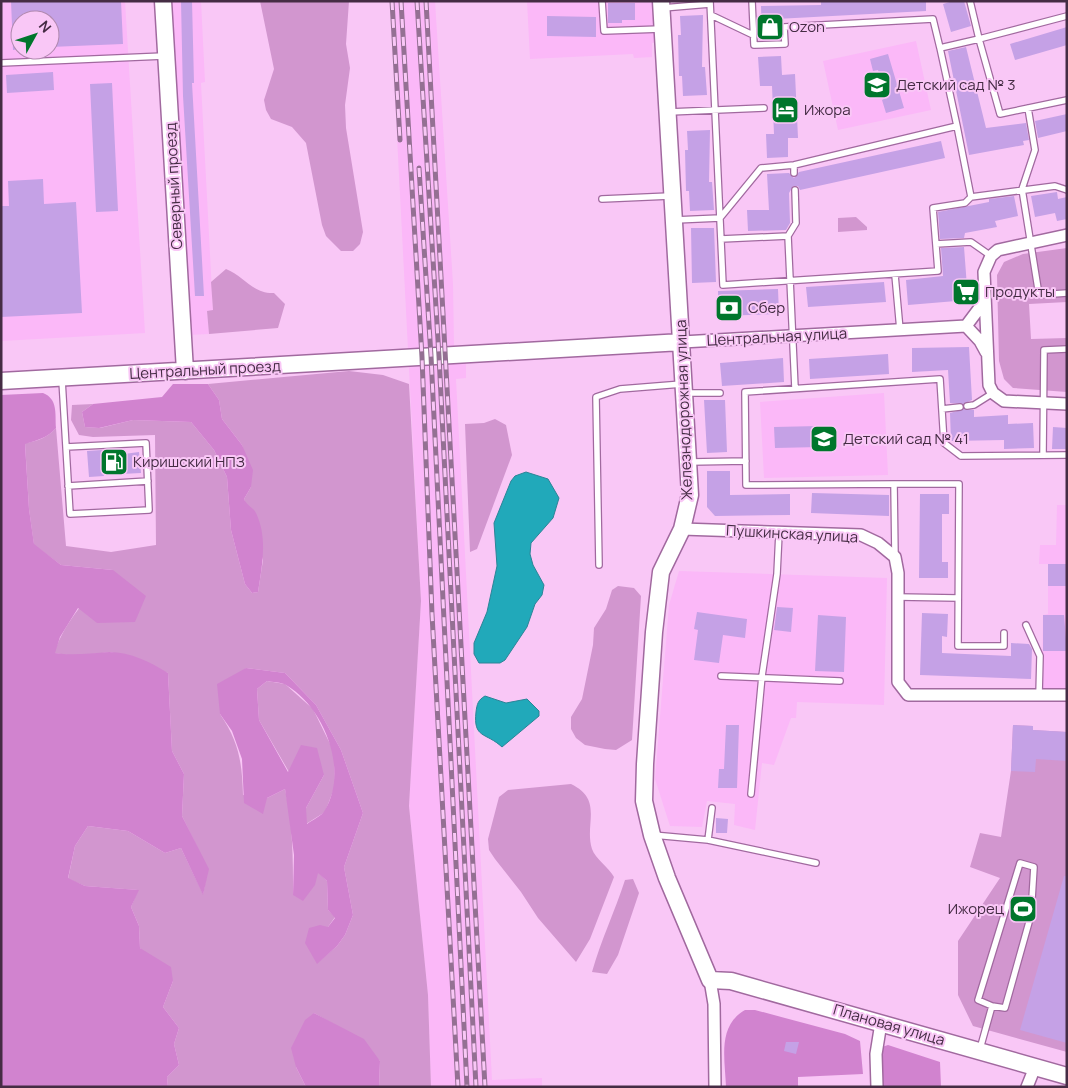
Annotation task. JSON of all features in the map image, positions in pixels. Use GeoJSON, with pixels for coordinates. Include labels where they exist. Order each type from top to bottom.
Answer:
{"type":"FeatureCollection","features":[{"type":"Feature","properties":{"kind":"street","name":"Северный проезд"},"geometry":{"type":"LineString","coordinates":[[163,1],[185,371]]}},
{"type":"Feature","properties":{"kind":"street","name":"Железнодорожная улица"},"geometry":{"type":"LineString","coordinates":[[662,4],[690,495],[682,529],[661,572],[654,632],[644,764],[644,801],[652,835],[667,878],[710,980]]}},
{"type":"Feature","properties":{"kind":"street"},"geometry":{"type":"LineString","coordinates":[[1067,235],[1007,246],[991,256],[984,272],[989,385],[993,393],[1004,401],[1067,404]]}},
{"type":"Feature","properties":{"kind":"street"},"geometry":{"type":"LineString","coordinates":[[984,302],[966,326],[980,341],[987,355]]}},
{"type":"Feature","properties":{"kind":"street","name":"Центральная улица"},"geometry":{"type":"LineString","coordinates":[[408,358],[966,326]]}},
{"type":"Feature","properties":{"kind":"street","name":"Центральный проезд"},"geometry":{"type":"LineString","coordinates":[[1,381],[408,358]]}},
{"type":"Feature","properties":{"kind":"street","name":"Пушкинская улица"},"geometry":{"type":"LineString","coordinates":[[682,529],[861,535],[878,543],[895,557]]}},
{"type":"Feature","properties":{"kind":"street"},"geometry":{"type":"LineString","coordinates":[[895,557],[898,573],[898,682],[908,695],[1067,695]]}},
{"type":"Feature","properties":{"kind":"street"},"geometry":{"type":"LineString","coordinates":[[710,980],[714,1004],[714,1087]]}},
{"type":"Feature","properties":{"kind":"street","name":"Плановая улица"},"geometry":{"type":"LineString","coordinates":[[710,980],[731,981],[1067,1076]]}},
{"type":"Feature","properties":{"kind":"street"},"geometry":{"type":"LineString","coordinates":[[878,1087],[876,1054],[881,1023]]}},
{"type":"Feature","properties":{"kind":"street"},"geometry":{"type":"LineString","coordinates":[[1027,1087],[1035,1067]]}},
{"type":"Feature","properties":{"kind":"lane"},"geometry":{"type":"LineString","coordinates":[[602,1],[604,31],[663,28]]}},
{"type":"Feature","properties":{"kind":"lane"},"geometry":{"type":"LineString","coordinates":[[752,1],[754,45],[785,44],[784,27],[933,19],[971,197]]}},
{"type":"Feature","properties":{"kind":"lane"},"geometry":{"type":"LineString","coordinates":[[970,1],[978,39],[1000,114],[1067,100]]}},
{"type":"Feature","properties":{"kind":"lane"},"geometry":{"type":"LineString","coordinates":[[662,4],[710,3],[724,285],[938,271],[933,208],[965,203],[971,197],[1022,189],[1055,186],[1067,190]]}},
{"type":"Feature","properties":{"kind":"lane"},"geometry":{"type":"LineString","coordinates":[[711,15],[753,36]]}},
{"type":"Feature","properties":{"kind":"lane"},"geometry":{"type":"LineString","coordinates":[[940,48],[1067,16]]}},
{"type":"Feature","properties":{"kind":"lane"},"geometry":{"type":"LineString","coordinates":[[1,63],[166,56]]}},
{"type":"Feature","properties":{"kind":"lane"},"geometry":{"type":"LineString","coordinates":[[668,112],[764,108]]}},
{"type":"Feature","properties":{"kind":"lane"},"geometry":{"type":"LineString","coordinates":[[1028,108],[1035,150],[1022,189],[1039,295],[1067,293]]}},
{"type":"Feature","properties":{"kind":"lane"},"geometry":{"type":"LineString","coordinates":[[675,220],[720,218],[761,168],[794,165],[957,126]]}},
{"type":"Feature","properties":{"kind":"lane"},"geometry":{"type":"LineString","coordinates":[[794,165],[794,173]]}},
{"type":"Feature","properties":{"kind":"lane"},"geometry":{"type":"LineString","coordinates":[[795,190],[796,223],[788,236],[791,336],[795,388]]}},
{"type":"Feature","properties":{"kind":"lane"},"geometry":{"type":"LineString","coordinates":[[602,199],[673,196]]}},
{"type":"Feature","properties":{"kind":"lane"},"geometry":{"type":"LineString","coordinates":[[721,239],[788,236]]}},
{"type":"Feature","properties":{"kind":"lane"},"geometry":{"type":"LineString","coordinates":[[936,244],[971,242],[991,256]]}},
{"type":"Feature","properties":{"kind":"lane"},"geometry":{"type":"LineString","coordinates":[[895,275],[900,330]]}},
{"type":"Feature","properties":{"kind":"lane"},"geometry":{"type":"LineString","coordinates":[[1043,455],[1042,402],[1044,350],[1067,349]]}},
{"type":"Feature","properties":{"kind":"lane"},"geometry":{"type":"LineString","coordinates":[[62,378],[68,486],[70,514],[150,510],[146,443],[66,447]]}},
{"type":"Feature","properties":{"kind":"lane"},"geometry":{"type":"LineString","coordinates":[[1004,633],[1004,646],[958,646],[959,484],[746,485],[744,392],[940,379],[944,442],[961,456],[1067,455]]}},
{"type":"Feature","properties":{"kind":"lane"},"geometry":{"type":"LineString","coordinates":[[599,565],[596,398],[620,389],[684,389],[720,393]]}},
{"type":"Feature","properties":{"kind":"lane"},"geometry":{"type":"LineString","coordinates":[[942,409],[974,405],[993,393]]}},
{"type":"Feature","properties":{"kind":"lane"},"geometry":{"type":"LineString","coordinates":[[688,462],[746,462]]}},
{"type":"Feature","properties":{"kind":"lane"},"geometry":{"type":"LineString","coordinates":[[68,486],[148,481]]}},
{"type":"Feature","properties":{"kind":"lane"},"geometry":{"type":"LineString","coordinates":[[894,484],[895,557]]}},
{"type":"Feature","properties":{"kind":"lane"},"geometry":{"type":"LineString","coordinates":[[751,794],[762,676],[776,574],[779,533]]}},
{"type":"Feature","properties":{"kind":"lane"},"geometry":{"type":"LineString","coordinates":[[898,597],[958,598]]}},
{"type":"Feature","properties":{"kind":"lane"},"geometry":{"type":"LineString","coordinates":[[1026,625],[1040,656],[1039,695]]}},
{"type":"Feature","properties":{"kind":"lane"},"geometry":{"type":"LineString","coordinates":[[721,676],[762,676],[840,681]]}},
{"type":"Feature","properties":{"kind":"lane"},"geometry":{"type":"LineString","coordinates":[[708,840],[712,808]]}},
{"type":"Feature","properties":{"kind":"lane"},"geometry":{"type":"LineString","coordinates":[[652,835],[708,840],[816,863]]}},
{"type":"Feature","properties":{"kind":"lane"},"geometry":{"type":"LineString","coordinates":[[1020,863],[1034,867],[1031,916],[1004,1008],[992,1006],[978,1000],[1020,863]]}},
{"type":"Feature","properties":{"kind":"lane"},"geometry":{"type":"LineString","coordinates":[[980,1051],[992,1006]]}},
{"type":"Feature","properties":{"kind":"shaded area"},"geometry":{"type":"Polygon","coordinates":[[[1,1],[125,1],[145,333],[1,341],[1,1]]]}},
{"type":"Feature","properties":{"kind":"shaded area"},"geometry":{"type":"Polygon","coordinates":[[[169,1],[201,1],[205,82],[201,83],[213,311],[207,311],[209,334],[188,335],[169,1]]]}},
{"type":"Feature","properties":{"kind":"shaded area"},"geometry":{"type":"Polygon","coordinates":[[[260,1],[349,1],[346,44],[350,68],[345,105],[346,128],[363,232],[360,244],[353,251],[341,251],[326,236],[322,225],[306,143],[292,127],[271,119],[266,110],[264,100],[274,69],[260,1]]]}},
{"type":"Feature","properties":{"kind":"shaded area"},"geometry":{"type":"Polygon","coordinates":[[[390,1],[435,1],[453,284],[454,346],[466,346],[466,378],[456,379],[492,1080],[542,1078],[542,1087],[431,1087],[428,995],[409,806],[421,601],[390,1]]]}},
{"type":"Feature","properties":{"kind":"shaded area"},"geometry":{"type":"Polygon","coordinates":[[[527,1],[655,1],[657,42],[652,43],[652,57],[634,58],[633,54],[530,59],[527,1]]]}},
{"type":"Feature","properties":{"kind":"shaded area","name":"Детский сад № 3"},"geometry":{"type":"Polygon","coordinates":[[[916,41],[931,110],[838,130],[823,61],[916,41]]]}},
{"type":"Feature","properties":{"kind":"shaded area"},"geometry":{"type":"Polygon","coordinates":[[[856,217],[867,227],[867,230],[838,232],[838,218],[856,217]]]}},
{"type":"Feature","properties":{"kind":"shaded area"},"geometry":{"type":"Polygon","coordinates":[[[1067,248],[1067,302],[1029,304],[1031,339],[1067,338],[1067,392],[1013,388],[1004,379],[999,361],[997,275],[1004,262],[1023,254],[1067,248]]]}},
{"type":"Feature","properties":{"kind":"shaded area"},"geometry":{"type":"Polygon","coordinates":[[[226,269],[260,291],[274,293],[285,304],[278,328],[209,334],[207,311],[213,310],[211,282],[226,269]]]}},
{"type":"Feature","properties":{"kind":"shaded area"},"geometry":{"type":"Polygon","coordinates":[[[349,371],[383,375],[409,384],[421,601],[409,806],[428,995],[431,1087],[379,1087],[380,1061],[339,1027],[314,1013],[296,1067],[306,1087],[168,1087],[167,1077],[179,1065],[174,1044],[179,1028],[163,1007],[173,981],[140,948],[139,926],[131,907],[138,890],[85,886],[68,879],[75,846],[88,826],[128,831],[165,853],[181,848],[203,894],[208,869],[182,816],[184,774],[172,751],[168,673],[111,652],[75,656],[54,653],[65,629],[72,619],[113,570],[61,565],[34,545],[29,509],[25,443],[42,438],[56,428],[66,546],[111,552],[156,545],[155,435],[93,437],[79,435],[71,420],[72,405],[93,404],[82,412],[85,427],[100,428],[133,420],[191,422],[214,450],[227,477],[231,530],[245,584],[252,593],[258,592],[263,560],[244,499],[251,487],[242,445],[222,419],[219,400],[208,384],[349,371]],[[246,668],[220,714],[231,734],[238,753],[242,772],[243,795],[267,798],[285,789],[291,828],[293,895],[318,872],[327,881],[328,910],[335,917],[328,927],[317,963],[337,946],[345,935],[353,915],[344,867],[363,813],[341,750],[316,705],[285,673],[246,668]]]}},
{"type":"Feature","properties":{"kind":"shaded area"},"geometry":{"type":"Polygon","coordinates":[[[173,384],[208,384],[219,400],[222,419],[242,445],[253,470],[251,487],[244,499],[256,513],[262,532],[263,552],[258,592],[252,593],[245,584],[231,530],[227,477],[214,450],[191,422],[133,420],[99,428],[85,427],[82,412],[93,404],[162,397],[173,384]]]}},
{"type":"Feature","properties":{"kind":"shaded area"},"geometry":{"type":"Polygon","coordinates":[[[43,393],[53,403],[56,428],[46,436],[25,444],[29,509],[34,544],[61,565],[113,570],[146,596],[135,622],[97,623],[78,608],[60,637],[55,653],[117,652],[133,656],[168,673],[172,751],[184,774],[182,816],[209,869],[203,895],[181,848],[165,853],[128,831],[88,826],[75,846],[68,878],[85,886],[139,890],[131,907],[139,926],[140,948],[171,967],[173,981],[163,1007],[179,1028],[174,1044],[179,1065],[167,1077],[168,1087],[1,1087],[1,395],[43,393]]]}},
{"type":"Feature","properties":{"kind":"shaded area","name":"Детский сад № 41"},"geometry":{"type":"Polygon","coordinates":[[[884,393],[888,475],[764,478],[760,402],[884,393]]]}},
{"type":"Feature","properties":{"kind":"shaded area"},"geometry":{"type":"Polygon","coordinates":[[[495,419],[506,425],[512,455],[477,549],[470,552],[465,424],[484,423],[495,419]]]}},
{"type":"Feature","properties":{"kind":"shaded area"},"geometry":{"type":"Polygon","coordinates":[[[526,472],[548,479],[559,498],[553,518],[531,543],[530,554],[533,565],[544,585],[542,595],[535,604],[527,627],[505,660],[500,663],[479,663],[474,654],[474,643],[487,612],[497,566],[494,523],[511,481],[515,476],[526,472]]]}},
{"type":"Feature","properties":{"kind":"shaded area"},"geometry":{"type":"Polygon","coordinates":[[[1057,505],[1067,505],[1067,688],[1042,688],[1043,615],[1048,614],[1048,564],[1039,564],[1040,545],[1056,545],[1057,505]]]}},
{"type":"Feature","properties":{"kind":"shaded area"},"geometry":{"type":"Polygon","coordinates":[[[679,571],[887,578],[884,705],[797,702],[796,718],[791,718],[774,765],[762,763],[755,830],[734,825],[735,804],[707,801],[702,827],[670,826],[655,779],[669,605],[679,571]]]}},
{"type":"Feature","properties":{"kind":"shaded area"},"geometry":{"type":"Polygon","coordinates":[[[618,586],[634,588],[641,596],[632,740],[616,750],[585,745],[576,738],[571,729],[571,717],[582,699],[593,645],[594,628],[606,609],[612,590],[618,586]]]}},
{"type":"Feature","properties":{"kind":"shaded area"},"geometry":{"type":"Polygon","coordinates":[[[246,668],[285,673],[316,705],[341,750],[363,813],[344,867],[353,915],[345,935],[337,946],[317,964],[305,943],[309,928],[320,925],[328,927],[335,918],[328,910],[327,881],[318,873],[315,885],[303,901],[293,895],[294,855],[285,789],[267,798],[263,814],[244,803],[242,759],[232,731],[220,714],[217,684],[246,668]],[[267,681],[257,689],[259,720],[288,772],[301,745],[317,748],[324,775],[306,808],[307,824],[324,812],[332,794],[334,777],[333,759],[329,741],[312,708],[300,695],[284,684],[267,681]]]}},
{"type":"Feature","properties":{"kind":"shaded area"},"geometry":{"type":"Polygon","coordinates":[[[267,681],[285,684],[313,709],[334,752],[335,786],[325,812],[306,824],[306,808],[324,775],[289,772],[259,720],[257,689],[267,681]]]}},
{"type":"Feature","properties":{"kind":"shaded area"},"geometry":{"type":"Polygon","coordinates":[[[485,696],[506,703],[527,699],[539,711],[539,716],[502,747],[482,734],[477,727],[477,704],[485,696]]]}},
{"type":"Feature","properties":{"kind":"shaded area","name":"Ижорец"},"geometry":{"type":"Polygon","coordinates":[[[1013,725],[1033,726],[1033,730],[1067,732],[1067,1052],[973,1026],[958,995],[958,941],[1000,878],[970,867],[980,833],[1001,837],[1011,771],[1013,725]]]}},
{"type":"Feature","properties":{"kind":"shaded area"},"geometry":{"type":"Polygon","coordinates":[[[571,784],[581,790],[587,797],[591,813],[590,840],[592,849],[614,877],[590,939],[576,962],[538,918],[521,892],[495,859],[489,850],[488,839],[499,797],[508,790],[571,784]]]}},
{"type":"Feature","properties":{"kind":"shaded area"},"geometry":{"type":"Polygon","coordinates":[[[633,879],[639,893],[618,955],[607,974],[592,972],[625,880],[633,879]]]}},
{"type":"Feature","properties":{"kind":"shaded area"},"geometry":{"type":"Polygon","coordinates":[[[745,1010],[755,1010],[845,1034],[860,1041],[863,1074],[798,1077],[798,1087],[726,1087],[724,1055],[726,1034],[736,1017],[745,1010]]]}},
{"type":"Feature","properties":{"kind":"shaded area"},"geometry":{"type":"Polygon","coordinates":[[[314,1013],[364,1039],[380,1061],[379,1087],[306,1087],[296,1067],[291,1048],[305,1020],[314,1013]]]}},
{"type":"Feature","properties":{"kind":"shaded area"},"geometry":{"type":"Polygon","coordinates":[[[888,1045],[940,1062],[941,1087],[881,1087],[880,1054],[882,1047],[888,1045]]]}},
{"type":"Feature","properties":{"kind":"building"},"geometry":{"type":"Polygon","coordinates":[[[11,1],[121,1],[123,44],[60,47],[60,10],[11,10],[11,1]]]}},
{"type":"Feature","properties":{"kind":"building"},"geometry":{"type":"Polygon","coordinates":[[[181,1],[192,1],[194,83],[192,83],[204,296],[195,296],[183,96],[181,1]]]}},
{"type":"Feature","properties":{"kind":"building"},"geometry":{"type":"Polygon","coordinates":[[[821,1],[926,1],[926,11],[776,19],[776,36],[762,37],[761,6],[821,5],[821,1]]]}},
{"type":"Feature","properties":{"kind":"building"},"geometry":{"type":"Polygon","coordinates":[[[953,1],[964,1],[971,26],[951,32],[943,4],[953,1]]]}},
{"type":"Feature","properties":{"kind":"building"},"geometry":{"type":"Polygon","coordinates":[[[608,3],[635,3],[635,20],[622,20],[622,23],[608,23],[608,3]]]}},
{"type":"Feature","properties":{"kind":"building"},"geometry":{"type":"Polygon","coordinates":[[[703,15],[702,67],[705,67],[707,95],[683,96],[682,76],[679,76],[678,35],[681,35],[680,16],[703,15]]]}},
{"type":"Feature","properties":{"kind":"building"},"geometry":{"type":"Polygon","coordinates":[[[547,16],[596,17],[596,37],[547,36],[547,16]]]}},
{"type":"Feature","properties":{"kind":"building"},"geometry":{"type":"Polygon","coordinates":[[[1067,27],[1067,45],[1015,60],[1010,44],[1067,27]]]}},
{"type":"Feature","properties":{"kind":"building"},"geometry":{"type":"Polygon","coordinates":[[[966,47],[986,128],[1026,123],[1029,140],[1023,141],[1024,145],[969,155],[948,51],[966,47]]]}},
{"type":"Feature","properties":{"kind":"building"},"geometry":{"type":"Polygon","coordinates":[[[888,54],[904,108],[886,113],[882,100],[886,98],[878,70],[873,71],[870,59],[888,54]]]}},
{"type":"Feature","properties":{"kind":"building","name":"Ижора"},"geometry":{"type":"Polygon","coordinates":[[[781,56],[782,75],[795,74],[798,138],[788,138],[788,157],[767,158],[766,134],[774,134],[772,86],[760,86],[758,57],[781,56]]]}},
{"type":"Feature","properties":{"kind":"building"},"geometry":{"type":"Polygon","coordinates":[[[53,72],[54,90],[7,93],[6,75],[53,72]]]}},
{"type":"Feature","properties":{"kind":"building"},"geometry":{"type":"Polygon","coordinates":[[[112,83],[118,211],[96,212],[90,84],[112,83]]]}},
{"type":"Feature","properties":{"kind":"building"},"geometry":{"type":"Polygon","coordinates":[[[1067,114],[1067,131],[1038,138],[1035,121],[1067,114]]]}},
{"type":"Feature","properties":{"kind":"building"},"geometry":{"type":"Polygon","coordinates":[[[710,130],[709,182],[712,182],[714,210],[690,211],[689,191],[686,191],[685,150],[688,150],[687,131],[710,130]]]}},
{"type":"Feature","properties":{"kind":"building"},"geometry":{"type":"Polygon","coordinates":[[[941,141],[945,158],[800,190],[798,186],[793,186],[789,193],[790,223],[786,230],[748,231],[747,210],[769,210],[767,174],[789,173],[794,178],[799,172],[941,141]]]}},
{"type":"Feature","properties":{"kind":"building"},"geometry":{"type":"Polygon","coordinates":[[[43,179],[44,204],[76,202],[82,313],[1,317],[1,206],[9,206],[8,181],[43,179]]]}},
{"type":"Feature","properties":{"kind":"building"},"geometry":{"type":"Polygon","coordinates":[[[1057,192],[1058,199],[1067,197],[1067,219],[1057,221],[1055,213],[1035,217],[1031,196],[1057,192]]]}},
{"type":"Feature","properties":{"kind":"building"},"geometry":{"type":"Polygon","coordinates":[[[1014,196],[1018,216],[995,221],[997,227],[965,233],[964,238],[940,239],[938,212],[989,202],[989,199],[1014,196]]]}},
{"type":"Feature","properties":{"kind":"building"},"geometry":{"type":"Polygon","coordinates":[[[691,228],[714,228],[716,282],[692,283],[691,228]]]}},
{"type":"Feature","properties":{"kind":"building"},"geometry":{"type":"Polygon","coordinates":[[[964,247],[968,300],[908,305],[906,280],[943,276],[941,248],[964,247]]]}},
{"type":"Feature","properties":{"kind":"building"},"geometry":{"type":"Polygon","coordinates":[[[884,282],[886,302],[808,307],[806,287],[884,282]]]}},
{"type":"Feature","properties":{"kind":"building"},"geometry":{"type":"Polygon","coordinates":[[[778,289],[779,314],[719,316],[718,291],[778,289]]]}},
{"type":"Feature","properties":{"kind":"building"},"geometry":{"type":"Polygon","coordinates":[[[969,347],[972,400],[963,404],[950,403],[948,370],[912,372],[912,348],[969,347]]]}},
{"type":"Feature","properties":{"kind":"building"},"geometry":{"type":"Polygon","coordinates":[[[888,354],[889,374],[810,379],[809,359],[888,354]]]}},
{"type":"Feature","properties":{"kind":"building"},"geometry":{"type":"Polygon","coordinates":[[[783,358],[784,382],[722,386],[720,363],[783,358]]]}},
{"type":"Feature","properties":{"kind":"building"},"geometry":{"type":"Polygon","coordinates":[[[704,400],[725,400],[727,452],[707,453],[704,400]]]}},
{"type":"Feature","properties":{"kind":"building"},"geometry":{"type":"Polygon","coordinates":[[[964,409],[974,410],[974,417],[1008,415],[1008,424],[1033,423],[1034,448],[1004,449],[1004,440],[951,441],[950,413],[964,409]]]}},
{"type":"Feature","properties":{"kind":"building"},"geometry":{"type":"Polygon","coordinates":[[[819,426],[820,447],[775,448],[774,427],[819,426]]]}},
{"type":"Feature","properties":{"kind":"building"},"geometry":{"type":"Polygon","coordinates":[[[1053,427],[1067,428],[1067,449],[1052,449],[1053,427]]]}},
{"type":"Feature","properties":{"kind":"building","name":"Киришский НПЗ"},"geometry":{"type":"Polygon","coordinates":[[[102,450],[102,457],[139,452],[141,473],[121,474],[120,467],[103,468],[104,476],[89,477],[87,451],[102,450]]]}},
{"type":"Feature","properties":{"kind":"building"},"geometry":{"type":"Polygon","coordinates":[[[707,471],[730,471],[730,495],[790,494],[790,515],[715,516],[707,507],[707,471]]]}},
{"type":"Feature","properties":{"kind":"building"},"geometry":{"type":"Polygon","coordinates":[[[812,493],[889,495],[889,516],[811,513],[812,493]]]}},
{"type":"Feature","properties":{"kind":"building"},"geometry":{"type":"Polygon","coordinates":[[[920,494],[949,494],[949,514],[942,514],[942,562],[948,562],[948,578],[919,578],[920,494]]]}},
{"type":"Feature","properties":{"kind":"building"},"geometry":{"type":"Polygon","coordinates":[[[1048,564],[1067,564],[1067,586],[1048,586],[1048,564]]]}},
{"type":"Feature","properties":{"kind":"building"},"geometry":{"type":"Polygon","coordinates":[[[777,607],[793,608],[791,632],[774,630],[777,607]]]}},
{"type":"Feature","properties":{"kind":"building"},"geometry":{"type":"Polygon","coordinates":[[[697,612],[747,619],[745,638],[723,635],[719,663],[694,660],[698,630],[694,629],[697,612]]]}},
{"type":"Feature","properties":{"kind":"building"},"geometry":{"type":"Polygon","coordinates":[[[922,613],[948,614],[947,637],[942,636],[942,653],[1011,656],[1011,643],[1029,644],[1032,649],[1031,679],[920,675],[922,613]]]}},
{"type":"Feature","properties":{"kind":"building"},"geometry":{"type":"Polygon","coordinates":[[[818,615],[846,617],[844,672],[815,671],[818,615]]]}},
{"type":"Feature","properties":{"kind":"building"},"geometry":{"type":"Polygon","coordinates":[[[1043,615],[1064,615],[1067,651],[1043,651],[1043,615]]]}},
{"type":"Feature","properties":{"kind":"building"},"geometry":{"type":"Polygon","coordinates":[[[726,725],[739,725],[737,788],[718,788],[719,769],[724,769],[726,725]]]}},
{"type":"Feature","properties":{"kind":"building"},"geometry":{"type":"Polygon","coordinates":[[[1013,725],[1033,726],[1033,730],[1067,732],[1067,761],[1036,759],[1035,772],[1011,771],[1013,725]]]}},
{"type":"Feature","properties":{"kind":"building"},"geometry":{"type":"Polygon","coordinates":[[[716,818],[728,819],[727,833],[716,833],[716,818]]]}},
{"type":"Feature","properties":{"kind":"building"},"geometry":{"type":"Polygon","coordinates":[[[1064,876],[1067,876],[1067,1043],[1020,1030],[1064,876]]]}},
{"type":"Feature","properties":{"kind":"building"},"geometry":{"type":"Polygon","coordinates":[[[786,1042],[799,1042],[796,1054],[784,1051],[786,1042]]]}},
{"type":"Feature","properties":{"kind":"railway"},"geometry":{"type":"LineString","coordinates":[[392,1],[400,140]]}},
{"type":"Feature","properties":{"kind":"railway"},"geometry":{"type":"LineString","coordinates":[[401,1],[422,357],[432,614],[458,1087]]}},
{"type":"Feature","properties":{"kind":"railway"},"geometry":{"type":"LineString","coordinates":[[417,1],[439,356],[476,1087]]}},
{"type":"Feature","properties":{"kind":"railway"},"geometry":{"type":"LineString","coordinates":[[426,1],[485,1087]]}},
{"type":"Feature","properties":{"kind":"railway"},"geometry":{"type":"LineString","coordinates":[[419,168],[431,356],[467,1087]]}},
{"type":"Feature","properties":{"kind":"place","name":"Ozon"},"geometry":{"type":"Point","coordinates":[770,27]}},
{"type":"Feature","properties":{"kind":"place","name":"Детский сад № 3"},"geometry":{"type":"Point","coordinates":[877,85]}},
{"type":"Feature","properties":{"kind":"place","name":"Ижора"},"geometry":{"type":"Point","coordinates":[785,110]}},
{"type":"Feature","properties":{"kind":"place","name":"Продукты"},"geometry":{"type":"Point","coordinates":[966,292]}},
{"type":"Feature","properties":{"kind":"place","name":"Сбер"},"geometry":{"type":"Point","coordinates":[729,308]}},
{"type":"Feature","properties":{"kind":"place","name":"Детский сад № 41"},"geometry":{"type":"Point","coordinates":[824,439]}},
{"type":"Feature","properties":{"kind":"place","name":"Киришский НПЗ"},"geometry":{"type":"Point","coordinates":[114,462]}},
{"type":"Feature","properties":{"kind":"place","name":"Ижорец"},"geometry":{"type":"Point","coordinates":[1023,909]}}]}
